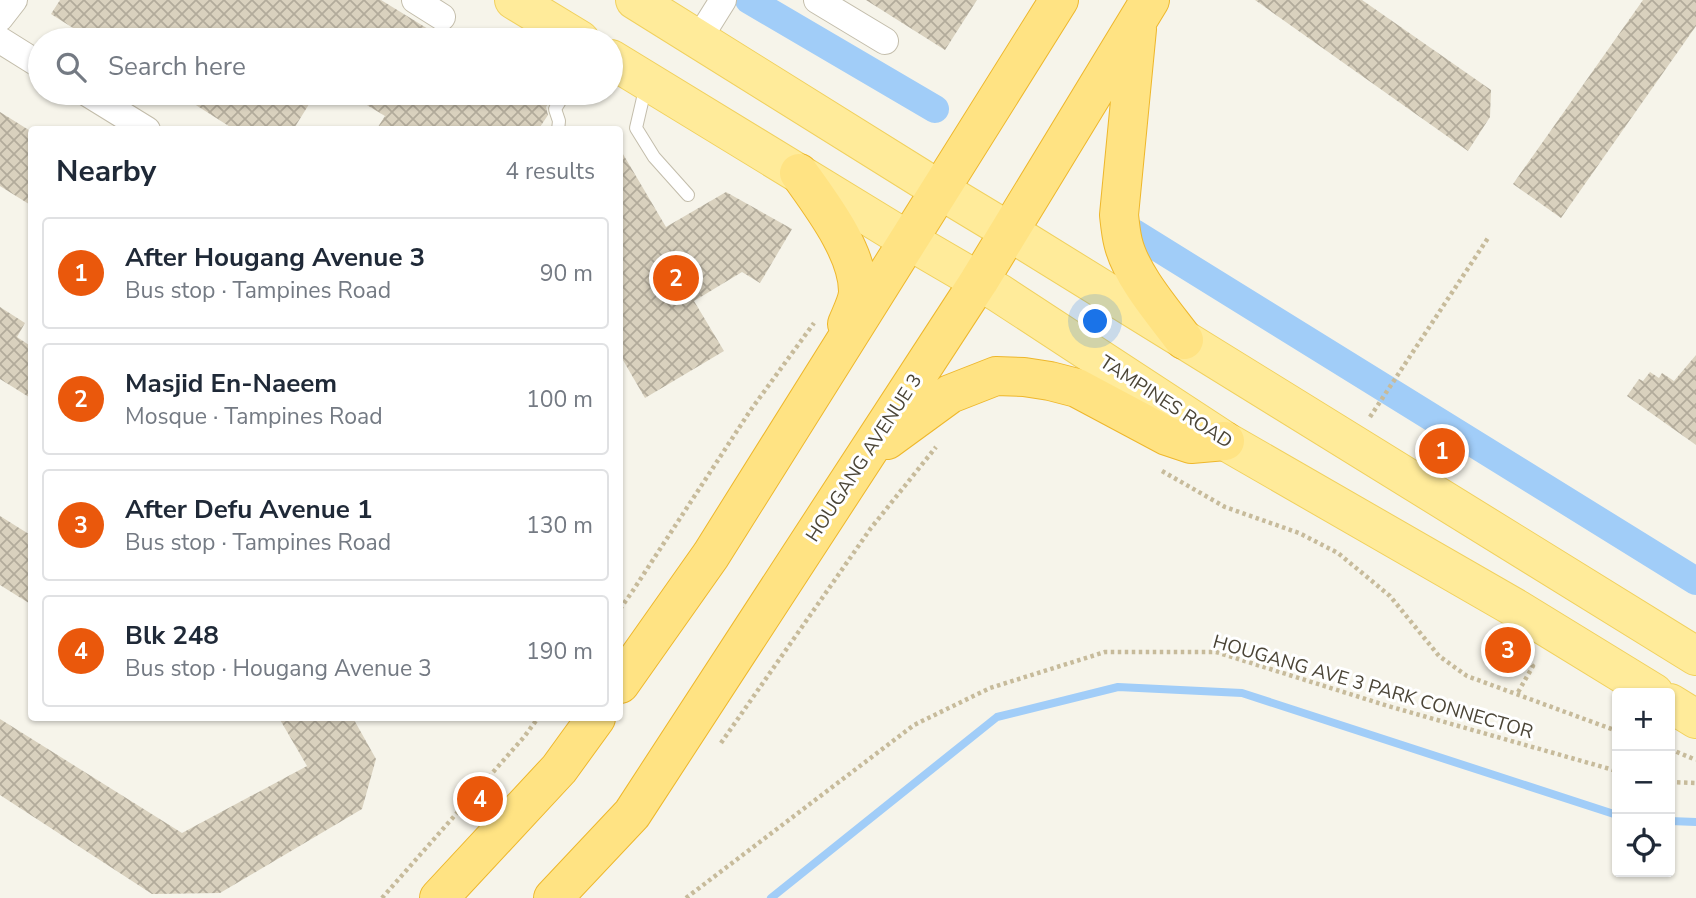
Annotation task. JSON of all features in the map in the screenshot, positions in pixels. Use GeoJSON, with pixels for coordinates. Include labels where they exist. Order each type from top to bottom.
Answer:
{"type":"FeatureCollection","features":[{"type":"Feature","properties":{"kind":"highway"},"geometry":{"type":"LineString","coordinates":[[623,680],[711,555],[1059,0]]}},
{"type":"Feature","properties":{"kind":"highway"},"geometry":{"type":"LineString","coordinates":[[1144,10],[1119,215],[1123,244],[1137,274],[1184,340]]}},
{"type":"Feature","properties":{"kind":"highway","name":"HOUGANG AVENUE 3"},"geometry":{"type":"LineString","coordinates":[[553,898],[632,814],[979,281],[1144,10]]}},
{"type":"Feature","properties":{"kind":"highway"},"geometry":{"type":"LineString","coordinates":[[799,173],[828,214],[856,273],[858,295],[834,358]]}},
{"type":"Feature","properties":{"kind":"highway"},"geometry":{"type":"LineString","coordinates":[[866,456],[950,394],[996,376],[1024,377],[1077,388],[1167,436],[1191,444],[1225,441]]}},
{"type":"Feature","properties":{"kind":"highway"},"geometry":{"type":"LineString","coordinates":[[439,898],[559,769],[594,721]]}},
{"type":"Feature","properties":{"kind":"main road"},"geometry":{"type":"LineString","coordinates":[[514,0],[560,28]]}},
{"type":"Feature","properties":{"kind":"main road"},"geometry":{"type":"LineString","coordinates":[[635,0],[1696,656]]}},
{"type":"Feature","properties":{"kind":"main road","name":"TAMPINES ROAD"},"geometry":{"type":"LineString","coordinates":[[623,66],[979,281],[1225,441],[1517,609],[1646,688]]}},
{"type":"Feature","properties":{"kind":"main road"},"geometry":{"type":"LineString","coordinates":[[1675,706],[1696,719]]}},
{"type":"Feature","properties":{"kind":"street"},"geometry":{"type":"LineString","coordinates":[[0,18],[14,0]]}},
{"type":"Feature","properties":{"kind":"street"},"geometry":{"type":"LineString","coordinates":[[415,0],[442,17]]}},
{"type":"Feature","properties":{"kind":"street"},"geometry":{"type":"LineString","coordinates":[[817,0],[885,41]]}},
{"type":"Feature","properties":{"kind":"street"},"geometry":{"type":"LineString","coordinates":[[698,40],[722,1]]}},
{"type":"Feature","properties":{"kind":"street"},"geometry":{"type":"LineString","coordinates":[[0,40],[28,58]]}},
{"type":"Feature","properties":{"kind":"street"},"geometry":{"type":"LineString","coordinates":[[106,105],[141,126]]}},
{"type":"Feature","properties":{"kind":"lane"},"geometry":{"type":"LineString","coordinates":[[647,81],[636,128],[654,157],[688,195]]}},
{"type":"Feature","properties":{"kind":"lane"},"geometry":{"type":"LineString","coordinates":[[558,105],[555,109],[558,126]]}},
{"type":"Feature","properties":{"kind":"path"},"geometry":{"type":"LineString","coordinates":[[1375,410],[1488,238]]}},
{"type":"Feature","properties":{"kind":"path"},"geometry":{"type":"LineString","coordinates":[[623,605],[750,411],[814,323]]}},
{"type":"Feature","properties":{"kind":"path"},"geometry":{"type":"LineString","coordinates":[[715,750],[871,528],[944,439]]}},
{"type":"Feature","properties":{"kind":"path"},"geometry":{"type":"LineString","coordinates":[[1155,466],[1226,507],[1299,533],[1338,553],[1390,596],[1439,656],[1467,676],[1612,729]]}},
{"type":"Feature","properties":{"kind":"path"},"geometry":{"type":"LineString","coordinates":[[1517,609],[1496,641],[1533,666],[1517,694]]}},
{"type":"Feature","properties":{"kind":"path","name":"HOUGANG AVE 3 PARK CONNECTOR"},"geometry":{"type":"LineString","coordinates":[[686,898],[914,725],[990,688],[1105,652],[1216,652],[1388,706],[1612,770]]}},
{"type":"Feature","properties":{"kind":"path"},"geometry":{"type":"LineString","coordinates":[[382,898],[536,721]]}},
{"type":"Feature","properties":{"kind":"path"},"geometry":{"type":"LineString","coordinates":[[1673,751],[1696,760]]}},
{"type":"Feature","properties":{"kind":"path"},"geometry":{"type":"LineString","coordinates":[[1675,782],[1696,783]]}},
{"type":"Feature","properties":{"kind":"building"},"geometry":{"type":"Polygon","coordinates":[[[60,0],[381,0],[426,28],[73,28],[51,14],[60,0]]]}},
{"type":"Feature","properties":{"kind":"building"},"geometry":{"type":"Polygon","coordinates":[[[866,0],[977,0],[945,50],[866,0]]]}},
{"type":"Feature","properties":{"kind":"building"},"geometry":{"type":"Polygon","coordinates":[[[1255,0],[1362,0],[1491,90],[1490,117],[1468,151],[1255,0]]]}},
{"type":"Feature","properties":{"kind":"building"},"geometry":{"type":"Polygon","coordinates":[[[1643,0],[1696,0],[1696,26],[1561,218],[1513,184],[1643,0]]]}},
{"type":"Feature","properties":{"kind":"building"},"geometry":{"type":"Polygon","coordinates":[[[196,105],[309,105],[295,126],[229,126],[196,105]]]}},
{"type":"Feature","properties":{"kind":"building"},"geometry":{"type":"Polygon","coordinates":[[[367,105],[547,105],[548,115],[541,126],[379,126],[385,116],[367,105]]]}},
{"type":"Feature","properties":{"kind":"building"},"geometry":{"type":"Polygon","coordinates":[[[0,112],[28,130],[28,204],[0,186],[0,112]]]}},
{"type":"Feature","properties":{"kind":"building"},"geometry":{"type":"Polygon","coordinates":[[[623,154],[666,227],[726,192],[792,229],[760,283],[742,272],[694,301],[724,351],[645,398],[623,360],[623,154]]]}},
{"type":"Feature","properties":{"kind":"building"},"geometry":{"type":"Polygon","coordinates":[[[0,307],[25,323],[17,337],[28,344],[28,396],[0,379],[0,307]]]}},
{"type":"Feature","properties":{"kind":"building"},"geometry":{"type":"Polygon","coordinates":[[[1696,355],[1696,445],[1627,396],[1639,379],[1643,381],[1650,372],[1659,378],[1662,373],[1674,381],[1696,355]]]}},
{"type":"Feature","properties":{"kind":"building"},"geometry":{"type":"Polygon","coordinates":[[[0,516],[28,534],[28,602],[0,585],[0,516]]]}},
{"type":"Feature","properties":{"kind":"building"},"geometry":{"type":"Polygon","coordinates":[[[0,719],[182,833],[307,766],[281,721],[355,721],[376,759],[362,809],[220,893],[152,894],[0,795],[0,719]]]}},
{"type":"Feature","properties":{"kind":"waterway"},"geometry":{"type":"LineString","coordinates":[[749,0],[935,109]]}},
{"type":"Feature","properties":{"kind":"waterway"},"geometry":{"type":"LineString","coordinates":[[1134,233],[1696,581]]}},
{"type":"Feature","properties":{"kind":"waterway"},"geometry":{"type":"LineString","coordinates":[[771,898],[997,717],[1118,687],[1242,693],[1614,814]]}},
{"type":"Feature","properties":{"kind":"waterway"},"geometry":{"type":"LineString","coordinates":[[1675,821],[1696,822]]}},
{"type":"Feature","properties":{"kind":"place","name":"Masjid En-Naeem"},"geometry":{"type":"Point","coordinates":[676,278]}},
{"type":"Feature","properties":{"kind":"place","name":"After Hougang Avenue 3"},"geometry":{"type":"Point","coordinates":[1442,451]}},
{"type":"Feature","properties":{"kind":"place","name":"After Defu Avenue 1"},"geometry":{"type":"Point","coordinates":[1508,650]}},
{"type":"Feature","properties":{"kind":"place","name":"Blk 248"},"geometry":{"type":"Point","coordinates":[480,799]}}]}
